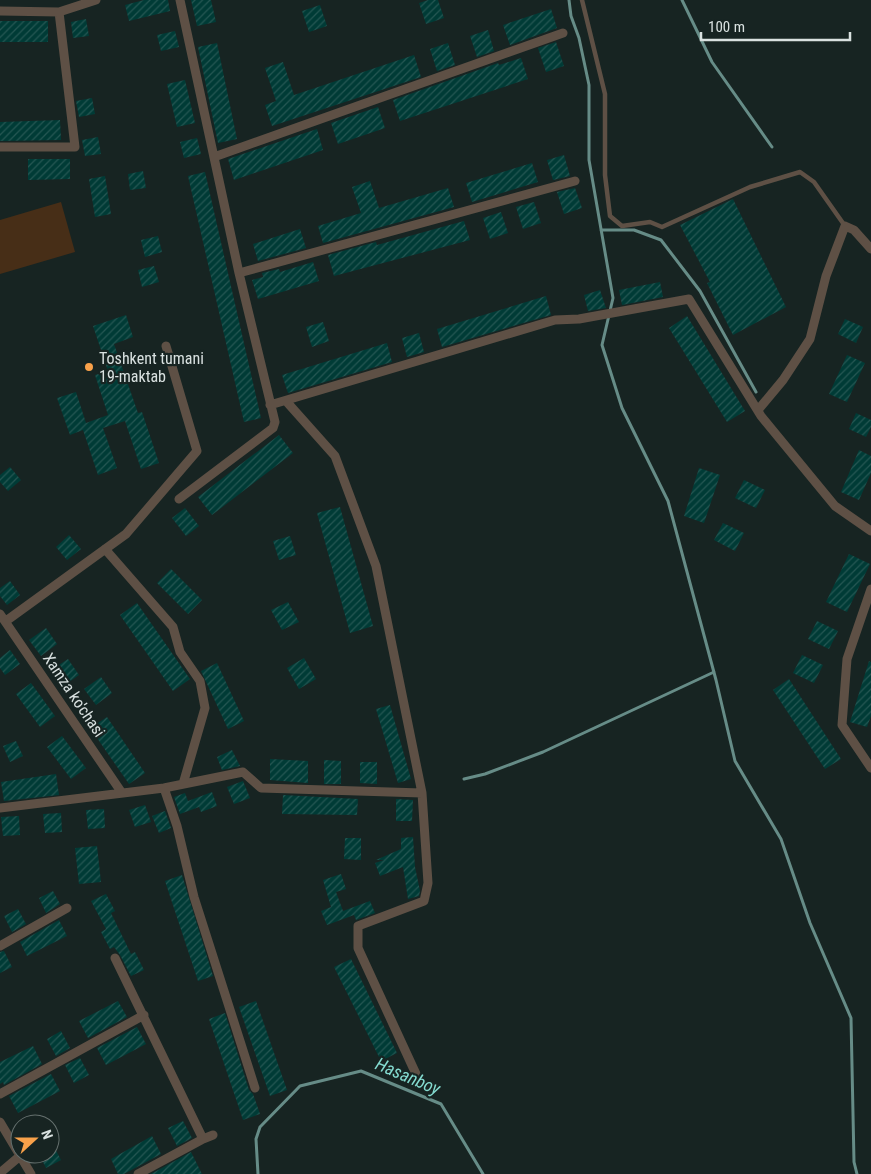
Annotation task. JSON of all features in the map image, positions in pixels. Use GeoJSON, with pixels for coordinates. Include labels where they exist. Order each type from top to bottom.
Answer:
{"type":"FeatureCollection","features":[{"type":"Feature","properties":{"kind":"street"},"geometry":{"type":"LineString","coordinates":[[0,11],[59,12],[96,0]]}},
{"type":"Feature","properties":{"kind":"street"},"geometry":{"type":"LineString","coordinates":[[178,499],[274,428],[275,422],[180,0]]}},
{"type":"Feature","properties":{"kind":"street"},"geometry":{"type":"LineString","coordinates":[[0,147],[75,147],[59,12]]}},
{"type":"Feature","properties":{"kind":"street"},"geometry":{"type":"LineString","coordinates":[[214,157],[563,33]]}},
{"type":"Feature","properties":{"kind":"street"},"geometry":{"type":"LineString","coordinates":[[240,273],[575,181]]}},
{"type":"Feature","properties":{"kind":"street"},"geometry":{"type":"LineString","coordinates":[[758,410],[783,380],[810,339],[826,276],[844,226],[854,230],[871,249]]}},
{"type":"Feature","properties":{"kind":"street"},"geometry":{"type":"LineString","coordinates":[[270,405],[555,320],[579,319],[689,299],[758,410],[835,506],[871,531]]}},
{"type":"Feature","properties":{"kind":"street"},"geometry":{"type":"LineString","coordinates":[[3,618],[126,534],[198,451],[166,346]]}},
{"type":"Feature","properties":{"kind":"street"},"geometry":{"type":"LineString","coordinates":[[286,401],[335,456],[376,566],[422,793],[428,883],[424,901],[358,926],[358,948],[416,1074]]}},
{"type":"Feature","properties":{"kind":"street"},"geometry":{"type":"LineString","coordinates":[[105,548],[173,627],[180,652],[200,681],[205,708],[183,784]]}},
{"type":"Feature","properties":{"kind":"street"},"geometry":{"type":"LineString","coordinates":[[871,589],[847,659],[842,725],[871,768]]}},
{"type":"Feature","properties":{"kind":"street","name":"Xamza ko'chasi"},"geometry":{"type":"LineString","coordinates":[[3,618],[122,794]]}},
{"type":"Feature","properties":{"kind":"street"},"geometry":{"type":"LineString","coordinates":[[0,808],[164,788],[243,772],[262,788],[422,793]]}},
{"type":"Feature","properties":{"kind":"street"},"geometry":{"type":"LineString","coordinates":[[164,788],[178,826],[194,897],[255,1088]]}},
{"type":"Feature","properties":{"kind":"street"},"geometry":{"type":"LineString","coordinates":[[0,946],[67,908]]}},
{"type":"Feature","properties":{"kind":"street"},"geometry":{"type":"LineString","coordinates":[[115,958],[204,1139]]}},
{"type":"Feature","properties":{"kind":"street"},"geometry":{"type":"LineString","coordinates":[[0,1094],[144,1015]]}},
{"type":"Feature","properties":{"kind":"street"},"geometry":{"type":"LineString","coordinates":[[0,1122],[10,1139]]}},
{"type":"Feature","properties":{"kind":"street"},"geometry":{"type":"LineString","coordinates":[[138,1174],[213,1135]]}},
{"type":"Feature","properties":{"kind":"street"},"geometry":{"type":"LineString","coordinates":[[0,1173],[11,1164]]}},
{"type":"Feature","properties":{"kind":"lane"},"geometry":{"type":"LineString","coordinates":[[582,0],[605,94],[605,175],[610,216],[622,226],[650,222],[662,227],[750,188],[800,172],[814,182],[844,226]]}},
{"type":"Feature","properties":{"kind":"shaded area"},"geometry":{"type":"Polygon","coordinates":[[[61,202],[75,252],[0,274],[0,220],[61,202]]]}},
{"type":"Feature","properties":{"kind":"building"},"geometry":{"type":"Polygon","coordinates":[[[144,0],[168,0],[170,11],[129,21],[125,5],[144,0]]]}},
{"type":"Feature","properties":{"kind":"building"},"geometry":{"type":"Polygon","coordinates":[[[191,0],[211,0],[216,22],[197,26],[191,0]]]}},
{"type":"Feature","properties":{"kind":"building"},"geometry":{"type":"Polygon","coordinates":[[[428,0],[438,0],[444,18],[426,24],[419,3],[428,0]]]}},
{"type":"Feature","properties":{"kind":"building"},"geometry":{"type":"Polygon","coordinates":[[[320,5],[327,26],[309,32],[302,11],[320,5]]]}},
{"type":"Feature","properties":{"kind":"building"},"geometry":{"type":"Polygon","coordinates":[[[551,9],[557,28],[510,45],[503,25],[551,9]]]}},
{"type":"Feature","properties":{"kind":"building"},"geometry":{"type":"Polygon","coordinates":[[[86,19],[89,36],[73,38],[71,22],[86,19]]]}},
{"type":"Feature","properties":{"kind":"building"},"geometry":{"type":"Polygon","coordinates":[[[0,21],[48,21],[48,42],[0,42],[0,21]]]}},
{"type":"Feature","properties":{"kind":"building"},"geometry":{"type":"Polygon","coordinates":[[[488,30],[494,51],[477,57],[470,36],[488,30]]]}},
{"type":"Feature","properties":{"kind":"building"},"geometry":{"type":"Polygon","coordinates":[[[175,31],[179,47],[161,51],[157,35],[175,31]]]}},
{"type":"Feature","properties":{"kind":"building"},"geometry":{"type":"Polygon","coordinates":[[[556,42],[564,66],[546,72],[538,48],[556,42]]]}},
{"type":"Feature","properties":{"kind":"building"},"geometry":{"type":"Polygon","coordinates":[[[217,43],[237,139],[218,143],[198,47],[217,43]]]}},
{"type":"Feature","properties":{"kind":"building"},"geometry":{"type":"Polygon","coordinates":[[[448,43],[455,65],[437,71],[430,49],[448,43]]]}},
{"type":"Feature","properties":{"kind":"building"},"geometry":{"type":"Polygon","coordinates":[[[414,55],[421,77],[272,126],[265,105],[276,101],[265,68],[283,62],[294,95],[414,55]]]}},
{"type":"Feature","properties":{"kind":"building"},"geometry":{"type":"Polygon","coordinates":[[[521,58],[528,79],[400,121],[393,100],[498,63],[499,65],[521,58]]]}},
{"type":"Feature","properties":{"kind":"building"},"geometry":{"type":"Polygon","coordinates":[[[185,80],[195,123],[177,127],[167,84],[185,80]]]}},
{"type":"Feature","properties":{"kind":"building"},"geometry":{"type":"Polygon","coordinates":[[[92,98],[95,114],[79,117],[76,101],[92,98]]]}},
{"type":"Feature","properties":{"kind":"building"},"geometry":{"type":"Polygon","coordinates":[[[378,107],[385,128],[338,144],[331,123],[378,107]]]}},
{"type":"Feature","properties":{"kind":"building"},"geometry":{"type":"Polygon","coordinates":[[[60,120],[61,140],[0,141],[0,122],[60,120]]]}},
{"type":"Feature","properties":{"kind":"building"},"geometry":{"type":"Polygon","coordinates":[[[317,129],[323,150],[234,180],[228,159],[317,129]]]}},
{"type":"Feature","properties":{"kind":"building"},"geometry":{"type":"Polygon","coordinates":[[[98,137],[101,154],[85,156],[82,140],[98,137]]]}},
{"type":"Feature","properties":{"kind":"building"},"geometry":{"type":"Polygon","coordinates":[[[197,138],[201,154],[184,158],[180,142],[197,138]]]}},
{"type":"Feature","properties":{"kind":"building"},"geometry":{"type":"Polygon","coordinates":[[[564,155],[570,176],[553,180],[547,160],[564,155]]]}},
{"type":"Feature","properties":{"kind":"building"},"geometry":{"type":"Polygon","coordinates":[[[28,159],[70,159],[70,179],[28,180],[28,159]]]}},
{"type":"Feature","properties":{"kind":"building"},"geometry":{"type":"Polygon","coordinates":[[[532,163],[538,182],[472,202],[466,183],[532,163]]]}},
{"type":"Feature","properties":{"kind":"building"},"geometry":{"type":"Polygon","coordinates":[[[143,171],[146,188],[130,190],[128,174],[143,171]]]}},
{"type":"Feature","properties":{"kind":"building"},"geometry":{"type":"Polygon","coordinates":[[[205,172],[261,418],[244,422],[188,176],[205,172]]]}},
{"type":"Feature","properties":{"kind":"building"},"geometry":{"type":"Polygon","coordinates":[[[105,176],[111,214],[95,217],[89,179],[105,176]]]}},
{"type":"Feature","properties":{"kind":"building"},"geometry":{"type":"Polygon","coordinates":[[[370,181],[379,208],[448,188],[454,207],[323,243],[318,226],[361,213],[352,187],[370,181]]]}},
{"type":"Feature","properties":{"kind":"building"},"geometry":{"type":"Polygon","coordinates":[[[575,188],[582,208],[564,214],[557,192],[575,188]]]}},
{"type":"Feature","properties":{"kind":"building"},"geometry":{"type":"Polygon","coordinates":[[[733,199],[786,307],[733,335],[707,283],[710,282],[680,225],[733,199]]]}},
{"type":"Feature","properties":{"kind":"building"},"geometry":{"type":"Polygon","coordinates":[[[534,202],[541,223],[523,229],[516,207],[534,202]]]}},
{"type":"Feature","properties":{"kind":"building"},"geometry":{"type":"Polygon","coordinates":[[[501,212],[508,233],[490,239],[483,218],[501,212]]]}},
{"type":"Feature","properties":{"kind":"building"},"geometry":{"type":"Polygon","coordinates":[[[464,221],[470,240],[334,276],[328,255],[376,242],[377,245],[464,221]]]}},
{"type":"Feature","properties":{"kind":"building"},"geometry":{"type":"Polygon","coordinates":[[[300,229],[306,248],[258,261],[253,244],[300,229]]]}},
{"type":"Feature","properties":{"kind":"building"},"geometry":{"type":"Polygon","coordinates":[[[158,236],[162,252],[145,257],[141,240],[158,236]]]}},
{"type":"Feature","properties":{"kind":"building"},"geometry":{"type":"Polygon","coordinates":[[[313,262],[319,281],[258,299],[252,280],[263,277],[262,273],[279,269],[280,272],[313,262]]]}},
{"type":"Feature","properties":{"kind":"building"},"geometry":{"type":"Polygon","coordinates":[[[154,266],[159,282],[142,287],[138,270],[154,266]]]}},
{"type":"Feature","properties":{"kind":"building"},"geometry":{"type":"Polygon","coordinates":[[[660,282],[663,297],[622,305],[619,290],[660,282]]]}},
{"type":"Feature","properties":{"kind":"building"},"geometry":{"type":"Polygon","coordinates":[[[600,290],[606,308],[588,311],[584,295],[600,290]]]}},
{"type":"Feature","properties":{"kind":"building"},"geometry":{"type":"Polygon","coordinates":[[[546,296],[551,315],[442,347],[437,329],[546,296]]]}},
{"type":"Feature","properties":{"kind":"building"},"geometry":{"type":"Polygon","coordinates":[[[126,315],[133,337],[114,344],[138,413],[142,412],[159,463],[141,469],[125,421],[103,428],[117,468],[98,475],[83,430],[70,435],[57,398],[76,392],[86,423],[108,415],[95,375],[108,371],[93,326],[126,315]]]}},
{"type":"Feature","properties":{"kind":"building"},"geometry":{"type":"Polygon","coordinates":[[[687,316],[745,411],[727,422],[669,328],[687,316]]]}},
{"type":"Feature","properties":{"kind":"building"},"geometry":{"type":"Polygon","coordinates":[[[845,319],[863,327],[856,343],[838,334],[845,319]]]}},
{"type":"Feature","properties":{"kind":"building"},"geometry":{"type":"Polygon","coordinates":[[[323,322],[329,341],[312,347],[306,327],[323,322]]]}},
{"type":"Feature","properties":{"kind":"building"},"geometry":{"type":"Polygon","coordinates":[[[419,333],[424,352],[407,357],[402,338],[419,333]]]}},
{"type":"Feature","properties":{"kind":"building"},"geometry":{"type":"Polygon","coordinates":[[[387,343],[392,362],[288,393],[282,375],[387,343]]]}},
{"type":"Feature","properties":{"kind":"building"},"geometry":{"type":"Polygon","coordinates":[[[847,355],[865,363],[847,402],[829,394],[847,355]]]}},
{"type":"Feature","properties":{"kind":"building"},"geometry":{"type":"Polygon","coordinates":[[[856,413],[871,420],[871,427],[866,437],[849,429],[856,413]]]}},
{"type":"Feature","properties":{"kind":"building"},"geometry":{"type":"Polygon","coordinates":[[[279,435],[293,453],[212,515],[198,497],[279,435]]]}},
{"type":"Feature","properties":{"kind":"building"},"geometry":{"type":"Polygon","coordinates":[[[859,450],[871,456],[871,473],[859,500],[841,492],[859,450]]]}},
{"type":"Feature","properties":{"kind":"building"},"geometry":{"type":"Polygon","coordinates":[[[10,467],[21,480],[8,491],[0,482],[0,475],[10,467]]]}},
{"type":"Feature","properties":{"kind":"building"},"geometry":{"type":"Polygon","coordinates":[[[699,468],[720,475],[704,523],[684,516],[699,468]]]}},
{"type":"Feature","properties":{"kind":"building"},"geometry":{"type":"Polygon","coordinates":[[[744,480],[765,490],[756,508],[735,498],[744,480]]]}},
{"type":"Feature","properties":{"kind":"building"},"geometry":{"type":"Polygon","coordinates":[[[340,507],[373,626],[350,633],[317,513],[340,507]]]}},
{"type":"Feature","properties":{"kind":"building"},"geometry":{"type":"Polygon","coordinates":[[[185,508],[199,526],[186,536],[172,518],[185,508]]]}},
{"type":"Feature","properties":{"kind":"building"},"geometry":{"type":"Polygon","coordinates":[[[723,523],[744,533],[735,551],[714,540],[723,523]]]}},
{"type":"Feature","properties":{"kind":"building"},"geometry":{"type":"Polygon","coordinates":[[[69,535],[81,549],[67,560],[56,547],[69,535]]]}},
{"type":"Feature","properties":{"kind":"building"},"geometry":{"type":"Polygon","coordinates":[[[290,536],[296,555],[279,560],[273,541],[290,536]]]}},
{"type":"Feature","properties":{"kind":"building"},"geometry":{"type":"Polygon","coordinates":[[[849,554],[870,564],[847,612],[826,602],[849,554]]]}},
{"type":"Feature","properties":{"kind":"building"},"geometry":{"type":"Polygon","coordinates":[[[171,569],[202,600],[188,614],[157,583],[171,569]]]}},
{"type":"Feature","properties":{"kind":"building"},"geometry":{"type":"Polygon","coordinates":[[[10,581],[20,595],[7,605],[0,596],[0,588],[10,581]]]}},
{"type":"Feature","properties":{"kind":"building"},"geometry":{"type":"Polygon","coordinates":[[[288,602],[299,622],[282,630],[271,610],[288,602]]]}},
{"type":"Feature","properties":{"kind":"building"},"geometry":{"type":"Polygon","coordinates":[[[137,603],[190,679],[173,691],[120,615],[137,603]]]}},
{"type":"Feature","properties":{"kind":"building"},"geometry":{"type":"Polygon","coordinates":[[[817,621],[838,631],[829,649],[808,639],[817,621]]]}},
{"type":"Feature","properties":{"kind":"building"},"geometry":{"type":"Polygon","coordinates":[[[46,628],[57,644],[41,656],[29,640],[46,628]]]}},
{"type":"Feature","properties":{"kind":"building"},"geometry":{"type":"Polygon","coordinates":[[[10,650],[20,664],[5,675],[0,668],[0,658],[10,650]]]}},
{"type":"Feature","properties":{"kind":"building"},"geometry":{"type":"Polygon","coordinates":[[[802,655],[823,665],[814,683],[793,673],[802,655]]]}},
{"type":"Feature","properties":{"kind":"building"},"geometry":{"type":"Polygon","coordinates":[[[304,658],[316,679],[299,689],[287,668],[304,658]]]}},
{"type":"Feature","properties":{"kind":"building"},"geometry":{"type":"Polygon","coordinates":[[[68,659],[79,675],[62,687],[51,670],[68,659]]]}},
{"type":"Feature","properties":{"kind":"building"},"geometry":{"type":"Polygon","coordinates":[[[869,661],[871,662],[871,716],[867,727],[850,722],[869,661]]]}},
{"type":"Feature","properties":{"kind":"building"},"geometry":{"type":"Polygon","coordinates":[[[217,663],[244,721],[228,729],[201,671],[217,663]]]}},
{"type":"Feature","properties":{"kind":"building"},"geometry":{"type":"Polygon","coordinates":[[[101,677],[112,693],[96,705],[84,689],[101,677]]]}},
{"type":"Feature","properties":{"kind":"building"},"geometry":{"type":"Polygon","coordinates":[[[789,679],[841,759],[825,769],[773,690],[789,679]]]}},
{"type":"Feature","properties":{"kind":"building"},"geometry":{"type":"Polygon","coordinates":[[[31,683],[55,716],[40,727],[16,694],[31,683]]]}},
{"type":"Feature","properties":{"kind":"building"},"geometry":{"type":"Polygon","coordinates":[[[390,705],[411,779],[398,783],[376,709],[390,705]]]}},
{"type":"Feature","properties":{"kind":"building"},"geometry":{"type":"Polygon","coordinates":[[[107,717],[145,773],[129,784],[90,728],[107,717]]]}},
{"type":"Feature","properties":{"kind":"building"},"geometry":{"type":"Polygon","coordinates":[[[62,736],[86,768],[71,779],[47,747],[62,736]]]}},
{"type":"Feature","properties":{"kind":"building"},"geometry":{"type":"Polygon","coordinates":[[[16,741],[23,756],[10,762],[3,746],[16,741]]]}},
{"type":"Feature","properties":{"kind":"building"},"geometry":{"type":"Polygon","coordinates":[[[232,750],[240,766],[222,770],[217,757],[232,750]]]}},
{"type":"Feature","properties":{"kind":"building"},"geometry":{"type":"Polygon","coordinates":[[[270,759],[308,761],[308,783],[270,780],[270,759]]]}},
{"type":"Feature","properties":{"kind":"building"},"geometry":{"type":"Polygon","coordinates":[[[324,760],[341,761],[341,784],[324,784],[324,760]]]}},
{"type":"Feature","properties":{"kind":"building"},"geometry":{"type":"Polygon","coordinates":[[[360,762],[377,762],[377,784],[360,783],[360,762]]]}},
{"type":"Feature","properties":{"kind":"building"},"geometry":{"type":"Polygon","coordinates":[[[56,774],[59,795],[4,801],[1,782],[56,774]]]}},
{"type":"Feature","properties":{"kind":"building"},"geometry":{"type":"Polygon","coordinates":[[[243,781],[250,798],[234,804],[227,787],[243,781]]]}},
{"type":"Feature","properties":{"kind":"building"},"geometry":{"type":"Polygon","coordinates":[[[212,792],[217,806],[201,812],[199,807],[180,814],[174,797],[185,793],[188,801],[212,792]]]}},
{"type":"Feature","properties":{"kind":"building"},"geometry":{"type":"Polygon","coordinates":[[[283,795],[358,799],[357,815],[282,814],[283,795]]]}},
{"type":"Feature","properties":{"kind":"building"},"geometry":{"type":"Polygon","coordinates":[[[396,799],[413,800],[412,821],[396,821],[396,799]]]}},
{"type":"Feature","properties":{"kind":"building"},"geometry":{"type":"Polygon","coordinates":[[[145,805],[151,822],[135,827],[129,810],[145,805]]]}},
{"type":"Feature","properties":{"kind":"building"},"geometry":{"type":"Polygon","coordinates":[[[104,809],[105,828],[88,829],[86,810],[104,809]]]}},
{"type":"Feature","properties":{"kind":"building"},"geometry":{"type":"Polygon","coordinates":[[[165,811],[171,828],[159,833],[152,816],[165,811]]]}},
{"type":"Feature","properties":{"kind":"building"},"geometry":{"type":"Polygon","coordinates":[[[61,813],[62,832],[45,833],[43,814],[61,813]]]}},
{"type":"Feature","properties":{"kind":"building"},"geometry":{"type":"Polygon","coordinates":[[[19,816],[20,835],[3,836],[1,817],[19,816]]]}},
{"type":"Feature","properties":{"kind":"building"},"geometry":{"type":"Polygon","coordinates":[[[413,837],[415,867],[420,891],[419,896],[408,899],[403,867],[380,876],[375,863],[384,860],[376,860],[401,849],[401,838],[413,837]]]}},
{"type":"Feature","properties":{"kind":"building"},"geometry":{"type":"Polygon","coordinates":[[[345,838],[361,838],[361,860],[344,859],[345,838]]]}},
{"type":"Feature","properties":{"kind":"building"},"geometry":{"type":"Polygon","coordinates":[[[97,846],[101,882],[79,884],[75,848],[97,846]]]}},
{"type":"Feature","properties":{"kind":"building"},"geometry":{"type":"Polygon","coordinates":[[[341,874],[346,889],[336,892],[343,911],[370,901],[375,913],[356,920],[354,915],[327,925],[321,911],[331,907],[323,880],[341,874]]]}},
{"type":"Feature","properties":{"kind":"building"},"geometry":{"type":"Polygon","coordinates":[[[182,875],[213,976],[198,981],[165,881],[182,875]]]}},
{"type":"Feature","properties":{"kind":"building"},"geometry":{"type":"Polygon","coordinates":[[[53,891],[60,904],[46,913],[39,898],[53,891]]]}},
{"type":"Feature","properties":{"kind":"building"},"geometry":{"type":"Polygon","coordinates":[[[106,894],[115,911],[111,913],[131,954],[135,952],[144,970],[131,976],[114,947],[110,949],[101,932],[106,929],[91,901],[106,894]]]}},
{"type":"Feature","properties":{"kind":"building"},"geometry":{"type":"Polygon","coordinates":[[[18,909],[26,924],[12,932],[4,916],[18,909]]]}},
{"type":"Feature","properties":{"kind":"building"},"geometry":{"type":"Polygon","coordinates":[[[59,920],[67,936],[27,956],[20,942],[59,920]]]}},
{"type":"Feature","properties":{"kind":"building"},"geometry":{"type":"Polygon","coordinates":[[[4,951],[12,967],[0,973],[0,952],[4,951]]]}},
{"type":"Feature","properties":{"kind":"building"},"geometry":{"type":"Polygon","coordinates":[[[351,959],[397,1053],[381,1061],[334,967],[351,959]]]}},
{"type":"Feature","properties":{"kind":"building"},"geometry":{"type":"Polygon","coordinates":[[[118,1001],[127,1017],[88,1038],[79,1021],[118,1001]]]}},
{"type":"Feature","properties":{"kind":"building"},"geometry":{"type":"Polygon","coordinates":[[[256,1001],[287,1090],[270,1096],[239,1007],[256,1001]]]}},
{"type":"Feature","properties":{"kind":"building"},"geometry":{"type":"Polygon","coordinates":[[[225,1013],[249,1090],[253,1094],[260,1114],[243,1120],[209,1019],[225,1013]]]}},
{"type":"Feature","properties":{"kind":"building"},"geometry":{"type":"Polygon","coordinates":[[[137,1027],[146,1044],[106,1065],[97,1048],[137,1027]]]}},
{"type":"Feature","properties":{"kind":"building"},"geometry":{"type":"Polygon","coordinates":[[[61,1031],[70,1048],[56,1056],[47,1039],[61,1031]]]}},
{"type":"Feature","properties":{"kind":"building"},"geometry":{"type":"Polygon","coordinates":[[[33,1046],[42,1064],[4,1085],[3,1082],[0,1084],[0,1062],[33,1046]]]}},
{"type":"Feature","properties":{"kind":"building"},"geometry":{"type":"Polygon","coordinates":[[[80,1058],[89,1075],[74,1083],[65,1065],[80,1058]]]}},
{"type":"Feature","properties":{"kind":"building"},"geometry":{"type":"Polygon","coordinates":[[[51,1074],[60,1091],[18,1113],[9,1096],[51,1074]]]}},
{"type":"Feature","properties":{"kind":"building"},"geometry":{"type":"Polygon","coordinates":[[[183,1121],[192,1138],[177,1146],[168,1128],[183,1121]]]}},
{"type":"Feature","properties":{"kind":"building"},"geometry":{"type":"Polygon","coordinates":[[[152,1136],[161,1154],[124,1174],[118,1174],[111,1159],[152,1136]]]}},
{"type":"Feature","properties":{"kind":"building"},"geometry":{"type":"Polygon","coordinates":[[[191,1152],[202,1174],[151,1174],[191,1152]]]}},
{"type":"Feature","properties":{"kind":"building"},"geometry":{"type":"Polygon","coordinates":[[[44,1164],[54,1164],[46,1168],[44,1164]]]}},
{"type":"Feature","properties":{"kind":"waterway"},"geometry":{"type":"LineString","coordinates":[[569,0],[571,16],[579,38],[589,85],[589,160],[613,298],[602,345],[622,408],[668,501],[716,680],[735,761],[781,839],[810,923],[851,1018],[854,1162],[857,1174]]}},
{"type":"Feature","properties":{"kind":"waterway"},"geometry":{"type":"LineString","coordinates":[[682,0],[712,62],[772,147]]}},
{"type":"Feature","properties":{"kind":"waterway"},"geometry":{"type":"LineString","coordinates":[[601,230],[634,230],[661,240],[700,291],[756,392]]}},
{"type":"Feature","properties":{"kind":"waterway"},"geometry":{"type":"LineString","coordinates":[[464,779],[485,774],[543,752],[714,672]]}},
{"type":"Feature","properties":{"kind":"waterway","name":"Hasanboy"},"geometry":{"type":"LineString","coordinates":[[258,1174],[256,1139],[260,1127],[300,1086],[361,1071],[441,1104],[483,1174]]}},
{"type":"Feature","properties":{"kind":"place","name":"Toshkent tumani 19-maktab"},"geometry":{"type":"Point","coordinates":[89,367]}}]}
